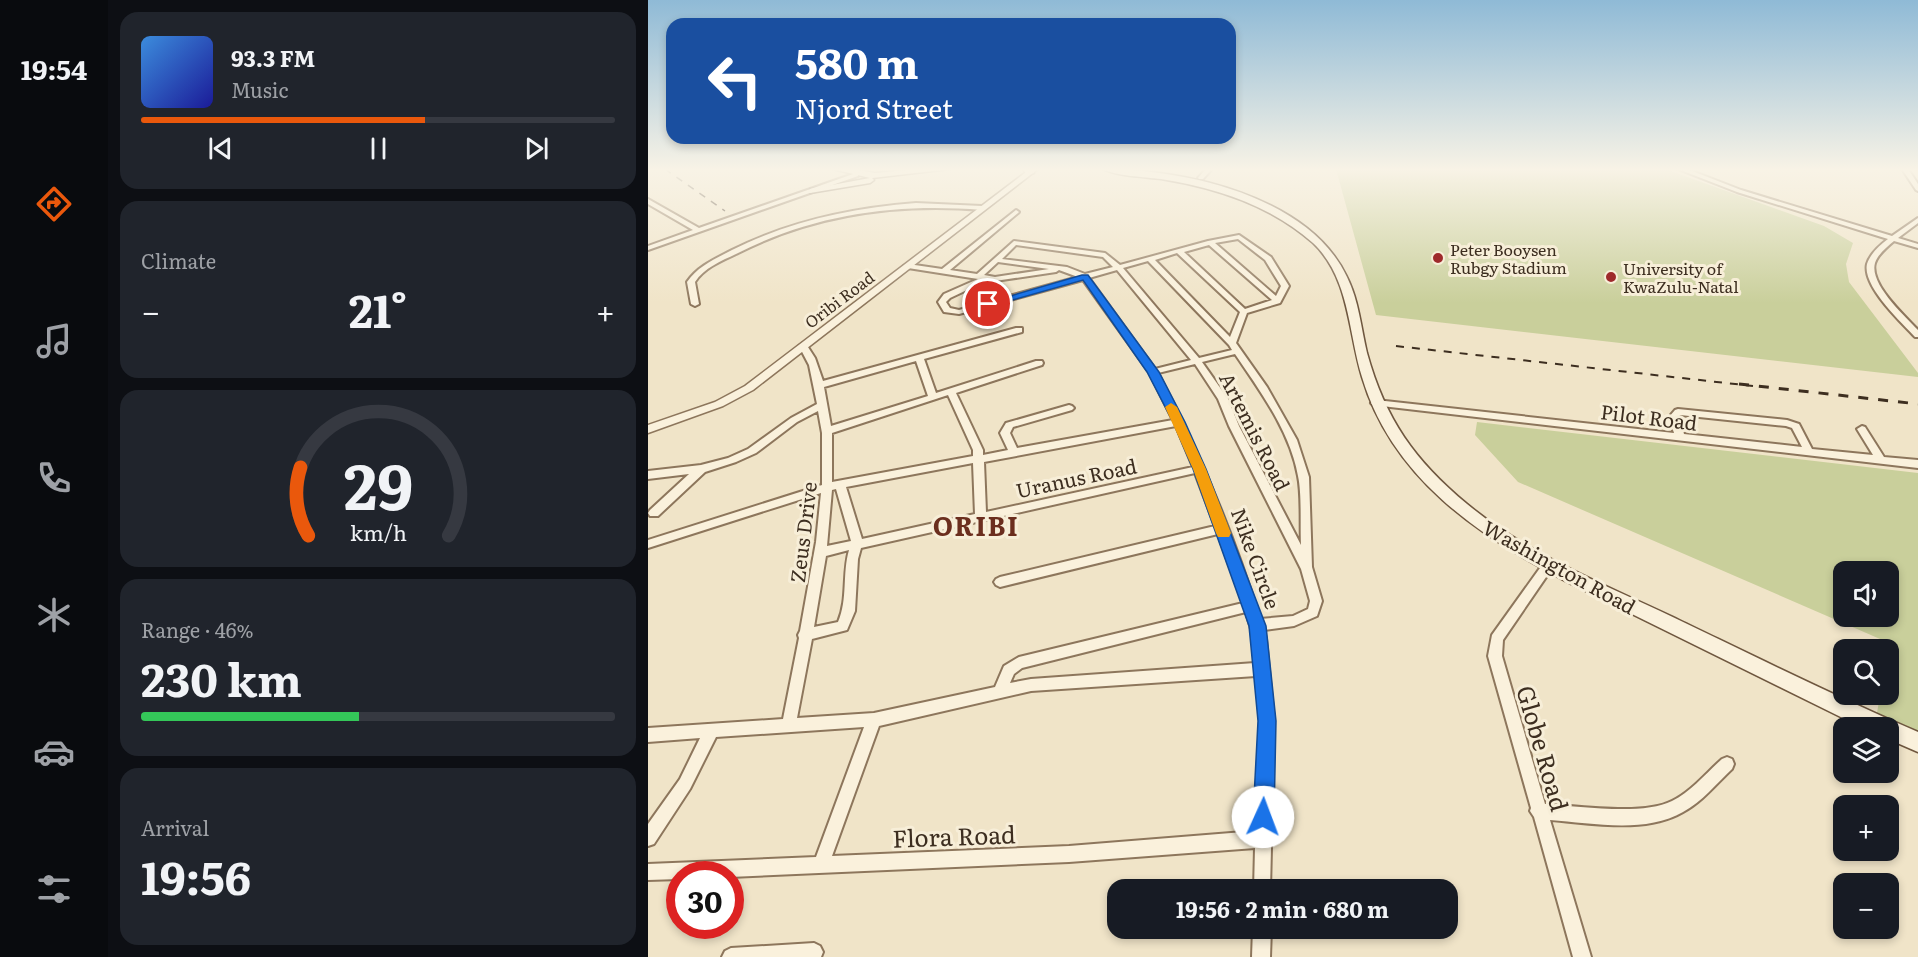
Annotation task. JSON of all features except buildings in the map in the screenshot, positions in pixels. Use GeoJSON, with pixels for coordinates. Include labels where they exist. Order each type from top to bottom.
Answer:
{"type":"FeatureCollection","features":[{"type":"Feature","properties":{"kind":"main road","name":"Washington Road"},"geometry":{"type":"LineString","coordinates":[[1276,214],[1307,233],[1331,258],[1342,276],[1376,403],[1401,446],[1442,491],[1478,520],[1549,564],[1864,717]]}},
{"type":"Feature","properties":{"kind":"main road","name":"Washington Road"},"geometry":{"type":"LineString","coordinates":[[1899,734],[1916,742]]}},
{"type":"Feature","properties":{"kind":"street"},"geometry":{"type":"LineString","coordinates":[[670,214],[699,231]]}},
{"type":"Feature","properties":{"kind":"street"},"geometry":{"type":"LineString","coordinates":[[648,249],[748,214]]}},
{"type":"Feature","properties":{"kind":"street"},"geometry":{"type":"LineString","coordinates":[[695,304],[691,282],[698,273],[733,252],[782,231],[846,214]]}},
{"type":"Feature","properties":{"kind":"street","name":"Oribi Road"},"geometry":{"type":"LineString","coordinates":[[648,429],[701,411],[739,393],[975,214]]}},
{"type":"Feature","properties":{"kind":"street"},"geometry":{"type":"LineString","coordinates":[[943,272],[1014,214]]}},
{"type":"Feature","properties":{"kind":"street"},"geometry":{"type":"LineString","coordinates":[[1813,214],[1918,246]]}},
{"type":"Feature","properties":{"kind":"street"},"geometry":{"type":"LineString","coordinates":[[1917,332],[1876,287],[1869,272],[1876,255],[1918,220]]}},
{"type":"Feature","properties":{"kind":"street"},"geometry":{"type":"LineString","coordinates":[[987,278],[947,296],[942,302],[950,312],[959,312],[1210,242],[1239,237],[1262,253],[1283,282],[1284,290],[1277,301],[1244,312]]}},
{"type":"Feature","properties":{"kind":"street"},"geometry":{"type":"LineString","coordinates":[[1210,242],[1277,301]]}},
{"type":"Feature","properties":{"kind":"street","name":"Artemis Road"},"geometry":{"type":"LineString","coordinates":[[996,260],[1014,243],[1099,253],[1108,257],[1196,360],[1223,399],[1234,426],[1307,569],[1316,601],[1313,612],[1294,621],[1257,626]]}},
{"type":"Feature","properties":{"kind":"street"},"geometry":{"type":"LineString","coordinates":[[1179,251],[1244,312]]}},
{"type":"Feature","properties":{"kind":"street"},"geometry":{"type":"LineString","coordinates":[[1150,259],[1234,347],[1274,406],[1292,440],[1300,463],[1306,493],[1307,569]]}},
{"type":"Feature","properties":{"kind":"street"},"geometry":{"type":"LineString","coordinates":[[978,277],[996,260],[1067,269],[1085,277]]}},
{"type":"Feature","properties":{"kind":"street"},"geometry":{"type":"LineString","coordinates":[[908,266],[1002,279],[1067,269]]}},
{"type":"Feature","properties":{"kind":"street","name":"Nike Circle"},"geometry":{"type":"LineString","coordinates":[[1085,277],[1153,372],[1179,422],[1222,529],[1257,626],[1267,721],[1262,879]]}},
{"type":"Feature","properties":{"kind":"street"},"geometry":{"type":"LineString","coordinates":[[1234,347],[1244,312]]}},
{"type":"Feature","properties":{"kind":"street"},"geometry":{"type":"LineString","coordinates":[[819,385],[1019,330]]}},
{"type":"Feature","properties":{"kind":"street","name":"Zeus Drive"},"geometry":{"type":"LineString","coordinates":[[789,724],[821,552],[827,487],[827,431],[819,385],[809,354],[803,346]]}},
{"type":"Feature","properties":{"kind":"street"},"geometry":{"type":"LineString","coordinates":[[1153,372],[1234,347]]}},
{"type":"Feature","properties":{"kind":"street"},"geometry":{"type":"LineString","coordinates":[[920,359],[933,397]]}},
{"type":"Feature","properties":{"kind":"street"},"geometry":{"type":"LineString","coordinates":[[827,431],[1039,363]]}},
{"type":"Feature","properties":{"kind":"street"},"geometry":{"type":"LineString","coordinates":[[951,392],[975,440],[980,460],[981,516]]}},
{"type":"Feature","properties":{"kind":"street","name":"Pilot Road"},"geometry":{"type":"LineString","coordinates":[[1376,403],[1918,464]]}},
{"type":"Feature","properties":{"kind":"street"},"geometry":{"type":"LineString","coordinates":[[648,474],[701,469],[752,452],[794,420],[821,406]]}},
{"type":"Feature","properties":{"kind":"street"},"geometry":{"type":"LineString","coordinates":[[1014,452],[1005,433],[1009,425],[1070,408]]}},
{"type":"Feature","properties":{"kind":"street"},"geometry":{"type":"LineString","coordinates":[[1680,437],[1674,417],[1678,412],[1787,423],[1796,426],[1809,452]]}},
{"type":"Feature","properties":{"kind":"street"},"geometry":{"type":"LineString","coordinates":[[648,544],[827,487],[1179,422]]}},
{"type":"Feature","properties":{"kind":"street"},"geometry":{"type":"LineString","coordinates":[[1862,429],[1881,460]]}},
{"type":"Feature","properties":{"kind":"street"},"geometry":{"type":"LineString","coordinates":[[654,513],[701,469]]}},
{"type":"Feature","properties":{"kind":"street","name":"Uranus Road"},"geometry":{"type":"LineString","coordinates":[[821,552],[857,542],[1199,469]]}},
{"type":"Feature","properties":{"kind":"street"},"geometry":{"type":"LineString","coordinates":[[804,635],[842,626],[849,611],[852,560],[857,542],[840,485]]}},
{"type":"Feature","properties":{"kind":"street"},"geometry":{"type":"LineString","coordinates":[[1000,582],[1222,529]]}},
{"type":"Feature","properties":{"kind":"street","name":"Globe Road"},"geometry":{"type":"LineString","coordinates":[[1549,564],[1497,639],[1494,648],[1538,811],[1582,957]]}},
{"type":"Feature","properties":{"kind":"street"},"geometry":{"type":"LineString","coordinates":[[1000,691],[1009,670],[1019,663],[1250,606]]}},
{"type":"Feature","properties":{"kind":"street"},"geometry":{"type":"LineString","coordinates":[[648,735],[874,720],[1031,685],[1263,669]]}},
{"type":"Feature","properties":{"kind":"street"},"geometry":{"type":"LineString","coordinates":[[821,864],[874,720]]}},
{"type":"Feature","properties":{"kind":"street"},"geometry":{"type":"LineString","coordinates":[[648,838],[685,784],[712,730]]}},
{"type":"Feature","properties":{"kind":"street"},"geometry":{"type":"LineString","coordinates":[[1538,811],[1621,816],[1658,814],[1676,807],[1726,764]]}},
{"type":"Feature","properties":{"kind":"street","name":"Flora Road"},"geometry":{"type":"LineString","coordinates":[[648,872],[1069,854],[1263,839]]}},
{"type":"Feature","properties":{"kind":"street"},"geometry":{"type":"LineString","coordinates":[[1262,939],[1262,957]]}},
{"type":"Feature","properties":{"kind":"street"},"geometry":{"type":"LineString","coordinates":[[731,957],[814,952]]}},
{"type":"Feature","properties":{"kind":"green space","name":"University of KwaZulu-Natal"},"geometry":{"type":"Polygon","coordinates":[[[1348,214],[1790,214],[1824,226],[1853,243],[1846,264],[1849,282],[1918,373],[1918,377],[1376,315],[1348,214]]]}},
{"type":"Feature","properties":{"kind":"green space"},"geometry":{"type":"Polygon","coordinates":[[[1477,422],[1918,473],[1918,732],[1899,723],[1899,717],[1886,717],[1877,713],[1878,705],[1899,705],[1899,639],[1880,639],[1852,627],[1899,627],[1899,561],[1833,561],[1833,619],[1518,482],[1475,435],[1477,422]]]}},
{"type":"Feature","properties":{"kind":"railway"},"geometry":{"type":"LineString","coordinates":[[1396,346],[1753,386]]}},
{"type":"Feature","properties":{"kind":"railway"},"geometry":{"type":"LineString","coordinates":[[1739,384],[1918,404]]}},
{"type":"Feature","properties":{"kind":"slow traffic"},"geometry":{"type":"LineString","coordinates":[[1171,407],[1224,533]]}},
{"type":"Feature","properties":{"kind":"place","name":"Peter Booysen Rubgy Stadium"},"geometry":{"type":"Point","coordinates":[1438,258]}},
{"type":"Feature","properties":{"kind":"place","name":"University of KwaZulu-Natal"},"geometry":{"type":"Point","coordinates":[1611,277]}},
{"type":"Feature","properties":{"kind":"district","name":"ORIBI"},"geometry":{"type":"Point","coordinates":[976,524]}},
{"type":"Feature","properties":{"kind":"route"},"geometry":{"type":"LineString","coordinates":[[988,304],[1085,277],[1153,372],[1179,422],[1199,469],[1257,626],[1266,694],[1267,721],[1263,817]]}}]}
